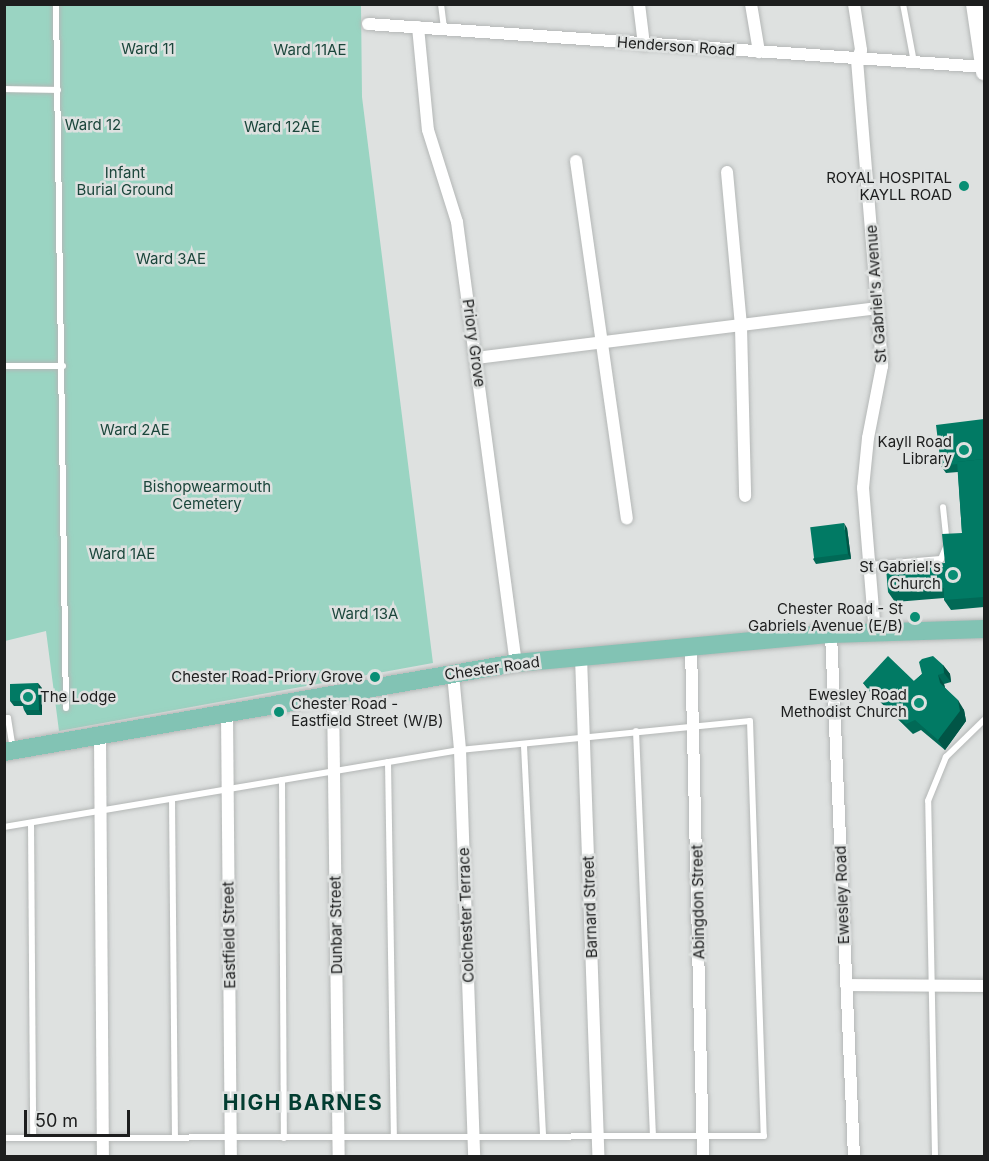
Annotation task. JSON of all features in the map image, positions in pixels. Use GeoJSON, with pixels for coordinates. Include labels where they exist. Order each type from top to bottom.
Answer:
{"type":"FeatureCollection","features":[{"type":"Feature","properties":{"kind":"main road","name":"Chester Road"},"geometry":{"type":"LineString","coordinates":[[9,752],[333,693],[516,663],[831,634],[984,629]]}},
{"type":"Feature","properties":{"kind":"street"},"geometry":{"type":"LineString","coordinates":[[639,4],[644,45]]}},
{"type":"Feature","properties":{"kind":"street"},"geometry":{"type":"LineString","coordinates":[[751,4],[759,51]]}},
{"type":"Feature","properties":{"kind":"street"},"geometry":{"type":"LineString","coordinates":[[974,4],[984,72]]}},
{"type":"Feature","properties":{"kind":"street","name":"St Gabriel's Avenue"},"geometry":{"type":"LineString","coordinates":[[851,5],[861,50],[857,60],[882,366],[868,438],[863,488],[875,633]]}},
{"type":"Feature","properties":{"kind":"street","name":"Henderson Road"},"geometry":{"type":"LineString","coordinates":[[368,24],[444,27],[644,45],[984,67]]}},
{"type":"Feature","properties":{"kind":"street","name":"Priory Grove"},"geometry":{"type":"LineString","coordinates":[[418,27],[423,105],[457,222],[516,663]]}},
{"type":"Feature","properties":{"kind":"street"},"geometry":{"type":"LineString","coordinates":[[576,161],[599,342],[627,518]]}},
{"type":"Feature","properties":{"kind":"street"},"geometry":{"type":"LineString","coordinates":[[727,172],[741,327],[745,496]]}},
{"type":"Feature","properties":{"kind":"street"},"geometry":{"type":"LineString","coordinates":[[476,358],[741,327],[878,308]]}},
{"type":"Feature","properties":{"kind":"street","name":"Ewesley Road"},"geometry":{"type":"LineString","coordinates":[[831,634],[854,1156]]}},
{"type":"Feature","properties":{"kind":"street","name":"Abingdon Street"},"geometry":{"type":"LineString","coordinates":[[691,646],[703,1156]]}},
{"type":"Feature","properties":{"kind":"street","name":"Barnard Street"},"geometry":{"type":"LineString","coordinates":[[581,657],[598,1156]]}},
{"type":"Feature","properties":{"kind":"street","name":"Colchester Terrace"},"geometry":{"type":"LineString","coordinates":[[453,674],[460,750],[474,1156]]}},
{"type":"Feature","properties":{"kind":"street","name":"Dunbar Street"},"geometry":{"type":"LineString","coordinates":[[333,693],[339,1156]]}},
{"type":"Feature","properties":{"kind":"street","name":"Eastfield Street"},"geometry":{"type":"LineString","coordinates":[[227,713],[231,1156]]}},
{"type":"Feature","properties":{"kind":"street"},"geometry":{"type":"LineString","coordinates":[[100,737],[103,1156]]}},
{"type":"Feature","properties":{"kind":"street"},"geometry":{"type":"LineString","coordinates":[[846,986],[984,986]]}},
{"type":"Feature","properties":{"kind":"lane"},"geometry":{"type":"LineString","coordinates":[[56,4],[63,366],[66,708]]}},
{"type":"Feature","properties":{"kind":"lane"},"geometry":{"type":"LineString","coordinates":[[441,4],[444,27]]}},
{"type":"Feature","properties":{"kind":"lane"},"geometry":{"type":"LineString","coordinates":[[903,4],[914,62]]}},
{"type":"Feature","properties":{"kind":"lane"},"geometry":{"type":"LineString","coordinates":[[4,89],[58,90]]}},
{"type":"Feature","properties":{"kind":"lane"},"geometry":{"type":"LineString","coordinates":[[4,366],[63,366]]}},
{"type":"Feature","properties":{"kind":"lane"},"geometry":{"type":"LineString","coordinates":[[870,566],[941,559],[947,545],[943,507]]}},
{"type":"Feature","properties":{"kind":"lane"},"geometry":{"type":"LineString","coordinates":[[4,718],[8,717],[9,752]]}},
{"type":"Feature","properties":{"kind":"lane"},"geometry":{"type":"LineString","coordinates":[[935,1156],[928,801],[946,757],[984,720]]}},
{"type":"Feature","properties":{"kind":"lane"},"geometry":{"type":"LineString","coordinates":[[4,827],[460,750],[524,746],[584,736],[750,721],[764,1136],[4,1138]]}},
{"type":"Feature","properties":{"kind":"lane"},"geometry":{"type":"LineString","coordinates":[[636,731],[653,1136]]}},
{"type":"Feature","properties":{"kind":"lane"},"geometry":{"type":"LineString","coordinates":[[524,746],[543,1137]]}},
{"type":"Feature","properties":{"kind":"lane"},"geometry":{"type":"LineString","coordinates":[[388,762],[394,1137]]}},
{"type":"Feature","properties":{"kind":"lane"},"geometry":{"type":"LineString","coordinates":[[282,780],[284,1137]]}},
{"type":"Feature","properties":{"kind":"lane"},"geometry":{"type":"LineString","coordinates":[[172,799],[175,1138]]}},
{"type":"Feature","properties":{"kind":"lane"},"geometry":{"type":"LineString","coordinates":[[31,823],[33,1138]]}},
{"type":"Feature","properties":{"kind":"green space","name":"Bishopwearmouth Cemetery"},"geometry":{"type":"Polygon","coordinates":[[[4,5],[361,5],[362,97],[433,663],[59,731],[46,631],[5,641],[4,5]]]}},
{"type":"Feature","properties":{"kind":"building","name":"Kayll Road Library"},"geometry":{"type":"Polygon","coordinates":[[[984,419],[984,459],[941,466],[936,425],[984,419]]]}},
{"type":"Feature","properties":{"kind":"building"},"geometry":{"type":"Polygon","coordinates":[[[984,459],[984,597],[944,600],[944,588],[888,592],[886,568],[945,563],[942,534],[962,533],[957,462],[984,459]]]}},
{"type":"Feature","properties":{"kind":"building"},"geometry":{"type":"Polygon","coordinates":[[[844,523],[848,554],[814,558],[810,527],[844,523]]]}},
{"type":"Feature","properties":{"kind":"building","name":"Ewesley Road Methodist Church"},"geometry":{"type":"Polygon","coordinates":[[[888,656],[914,681],[922,674],[919,662],[922,659],[933,656],[943,665],[944,673],[938,675],[940,683],[958,700],[960,711],[938,740],[915,720],[906,724],[863,683],[888,656]]]}},
{"type":"Feature","properties":{"kind":"building","name":"The Lodge"},"geometry":{"type":"Polygon","coordinates":[[[38,683],[39,710],[24,710],[23,701],[10,701],[10,684],[38,683]]]}},
{"type":"Feature","properties":{"kind":"place","name":"ROYAL HOSPITAL KAYLL ROAD"},"geometry":{"type":"Point","coordinates":[964,186]}},
{"type":"Feature","properties":{"kind":"place","name":"Kayll Road Library"},"geometry":{"type":"Point","coordinates":[964,450]}},
{"type":"Feature","properties":{"kind":"place","name":"St Gabriel's Church"},"geometry":{"type":"Point","coordinates":[953,575]}},
{"type":"Feature","properties":{"kind":"place","name":"Chester Road - St Gabriels Avenue (E/B)"},"geometry":{"type":"Point","coordinates":[915,617]}},
{"type":"Feature","properties":{"kind":"place","name":"Chester Road-Priory Grove"},"geometry":{"type":"Point","coordinates":[375,677]}},
{"type":"Feature","properties":{"kind":"place","name":"The Lodge"},"geometry":{"type":"Point","coordinates":[28,697]}},
{"type":"Feature","properties":{"kind":"place","name":"Ewesley Road Methodist Church"},"geometry":{"type":"Point","coordinates":[919,703]}},
{"type":"Feature","properties":{"kind":"place","name":"Chester Road - Eastfield Street (W/B)"},"geometry":{"type":"Point","coordinates":[279,712]}},
{"type":"Feature","properties":{"kind":"district","name":"HIGH BARNES"},"geometry":{"type":"Point","coordinates":[303,1103]}},
{"type":"Feature","properties":{"kind":"park label","name":"Ward 11"},"geometry":{"type":"Point","coordinates":[148,49]}},
{"type":"Feature","properties":{"kind":"park label","name":"Ward 11AE"},"geometry":{"type":"Point","coordinates":[310,50]}},
{"type":"Feature","properties":{"kind":"park label","name":"Ward 12"},"geometry":{"type":"Point","coordinates":[93,125]}},
{"type":"Feature","properties":{"kind":"park label","name":"Ward 12AE"},"geometry":{"type":"Point","coordinates":[282,127]}},
{"type":"Feature","properties":{"kind":"park label","name":"Infant Burial Ground"},"geometry":{"type":"Point","coordinates":[125,180]}},
{"type":"Feature","properties":{"kind":"park label","name":"Ward 3AE"},"geometry":{"type":"Point","coordinates":[171,259]}},
{"type":"Feature","properties":{"kind":"park label","name":"Ward 2AE"},"geometry":{"type":"Point","coordinates":[135,430]}},
{"type":"Feature","properties":{"kind":"park label","name":"Ward 1AE"},"geometry":{"type":"Point","coordinates":[122,554]}},
{"type":"Feature","properties":{"kind":"park label","name":"Ward 13A"},"geometry":{"type":"Point","coordinates":[365,614]}}]}
